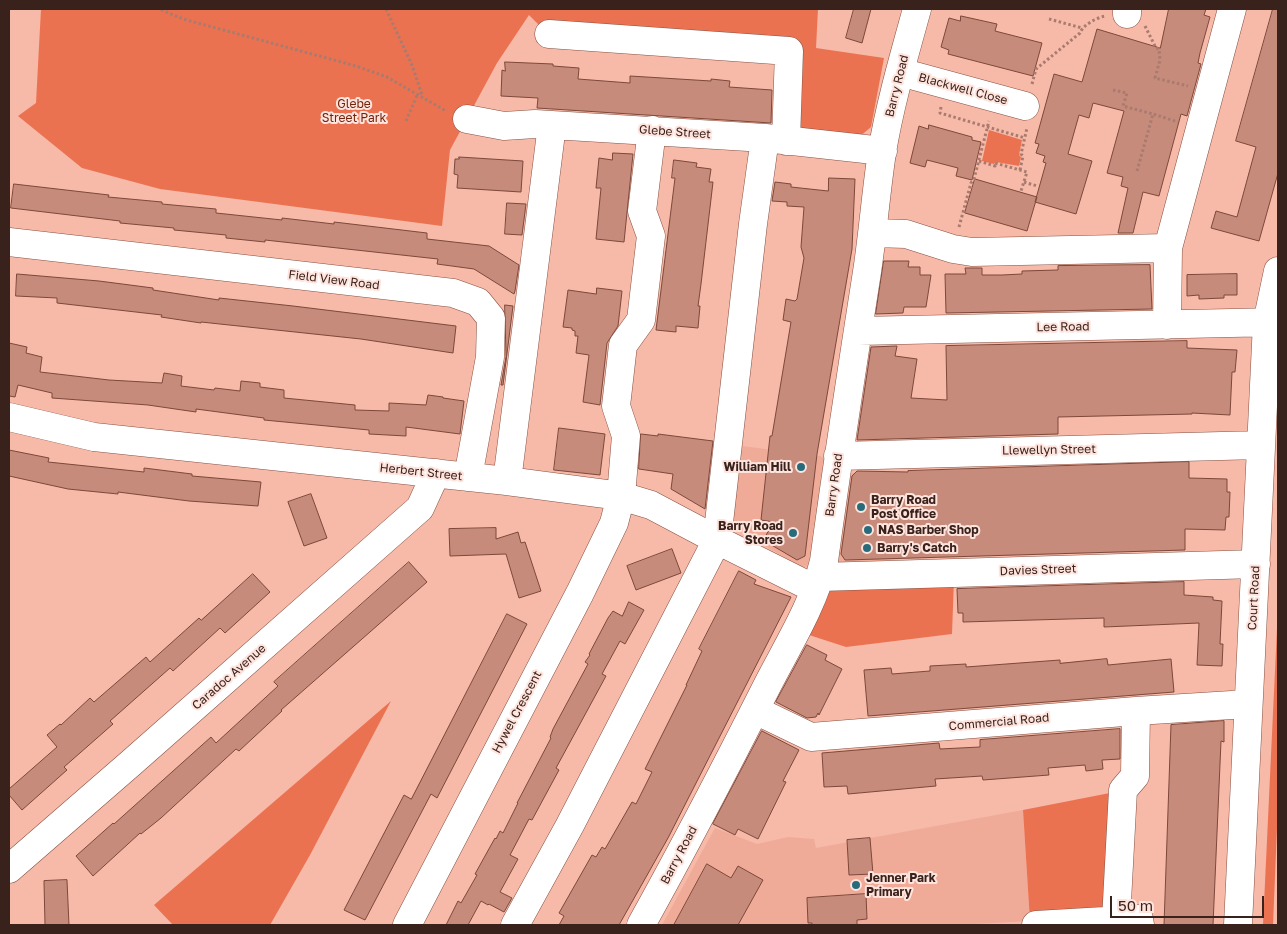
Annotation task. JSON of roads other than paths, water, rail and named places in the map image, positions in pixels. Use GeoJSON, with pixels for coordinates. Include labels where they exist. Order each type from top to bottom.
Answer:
{"type":"FeatureCollection","features":[{"type":"Feature","properties":{"kind":"street","name":"Barry Road"},"geometry":{"type":"LineString","coordinates":[[641,925],[755,710],[818,583],[824,561],[838,456],[873,233],[882,151],[917,9]]}},
{"type":"Feature","properties":{"kind":"street"},"geometry":{"type":"LineString","coordinates":[[1167,325],[1168,248],[1232,9]]}},
{"type":"Feature","properties":{"kind":"street"},"geometry":{"type":"LineString","coordinates":[[515,925],[570,825],[717,540],[752,234],[775,140],[789,51],[549,34]]}},
{"type":"Feature","properties":{"kind":"street","name":"Blackwell Close"},"geometry":{"type":"LineString","coordinates":[[900,72],[996,97],[1027,114]]}},
{"type":"Feature","properties":{"kind":"street","name":"Glebe Street"},"geometry":{"type":"LineString","coordinates":[[467,119],[504,126],[552,125],[652,130],[882,151]]}},
{"type":"Feature","properties":{"kind":"street"},"geometry":{"type":"LineString","coordinates":[[507,481],[552,125]]}},
{"type":"Feature","properties":{"kind":"street","name":"Hywel Crescent"},"geometry":{"type":"LineString","coordinates":[[407,925],[580,593],[614,523],[622,496],[626,436],[616,406],[623,346],[641,320],[651,236],[642,211],[652,130]]}},
{"type":"Feature","properties":{"kind":"street"},"geometry":{"type":"LineString","coordinates":[[873,233],[906,234],[953,250],[972,252],[1168,248]]}},
{"type":"Feature","properties":{"kind":"street","name":"Field View Road"},"geometry":{"type":"LineString","coordinates":[[9,242],[453,293],[478,302],[491,318],[490,357],[468,477]]}},
{"type":"Feature","properties":{"kind":"street","name":"Court Road"},"geometry":{"type":"LineString","coordinates":[[1238,925],[1260,445],[1278,271]]}},
{"type":"Feature","properties":{"kind":"street","name":"Lee Road"},"geometry":{"type":"LineString","coordinates":[[858,331],[1273,322]]}},
{"type":"Feature","properties":{"kind":"street","name":"Herbert Street"},"geometry":{"type":"LineString","coordinates":[[9,416],[94,437],[436,473],[622,496],[651,505],[717,540],[818,583]]}},
{"type":"Feature","properties":{"kind":"street","name":"Llewellyn Street"},"geometry":{"type":"LineString","coordinates":[[838,456],[1260,445]]}},
{"type":"Feature","properties":{"kind":"street","name":"Caradoc Avenue"},"geometry":{"type":"LineString","coordinates":[[9,869],[420,508],[436,473]]}},
{"type":"Feature","properties":{"kind":"street","name":"Davies Street"},"geometry":{"type":"LineString","coordinates":[[818,583],[1256,564]]}},
{"type":"Feature","properties":{"kind":"street","name":"Commercial Road"},"geometry":{"type":"LineString","coordinates":[[755,710],[811,737],[1248,704]]}},
{"type":"Feature","properties":{"kind":"street"},"geometry":{"type":"LineString","coordinates":[[1036,925],[1128,923],[1123,790],[1135,776],[1136,711]]}},
{"type":"Feature","properties":{"kind":"place","name":"William Hill"},"geometry":{"type":"Point","coordinates":[801,467]}},
{"type":"Feature","properties":{"kind":"place","name":"Barry Road Post Office"},"geometry":{"type":"Point","coordinates":[861,507]}},
{"type":"Feature","properties":{"kind":"place","name":"NAS Barber Shop"},"geometry":{"type":"Point","coordinates":[868,530]}},
{"type":"Feature","properties":{"kind":"place","name":"Barry Road Stores"},"geometry":{"type":"Point","coordinates":[793,533]}},
{"type":"Feature","properties":{"kind":"place","name":"Barry's Catch"},"geometry":{"type":"Point","coordinates":[867,548]}},
{"type":"Feature","properties":{"kind":"place","name":"Jenner Park Primary"},"geometry":{"type":"Point","coordinates":[856,885]}},
{"type":"Feature","properties":{"kind":"park label","name":"Glebe Street Park"},"geometry":{"type":"Point","coordinates":[354,111]}}]}
